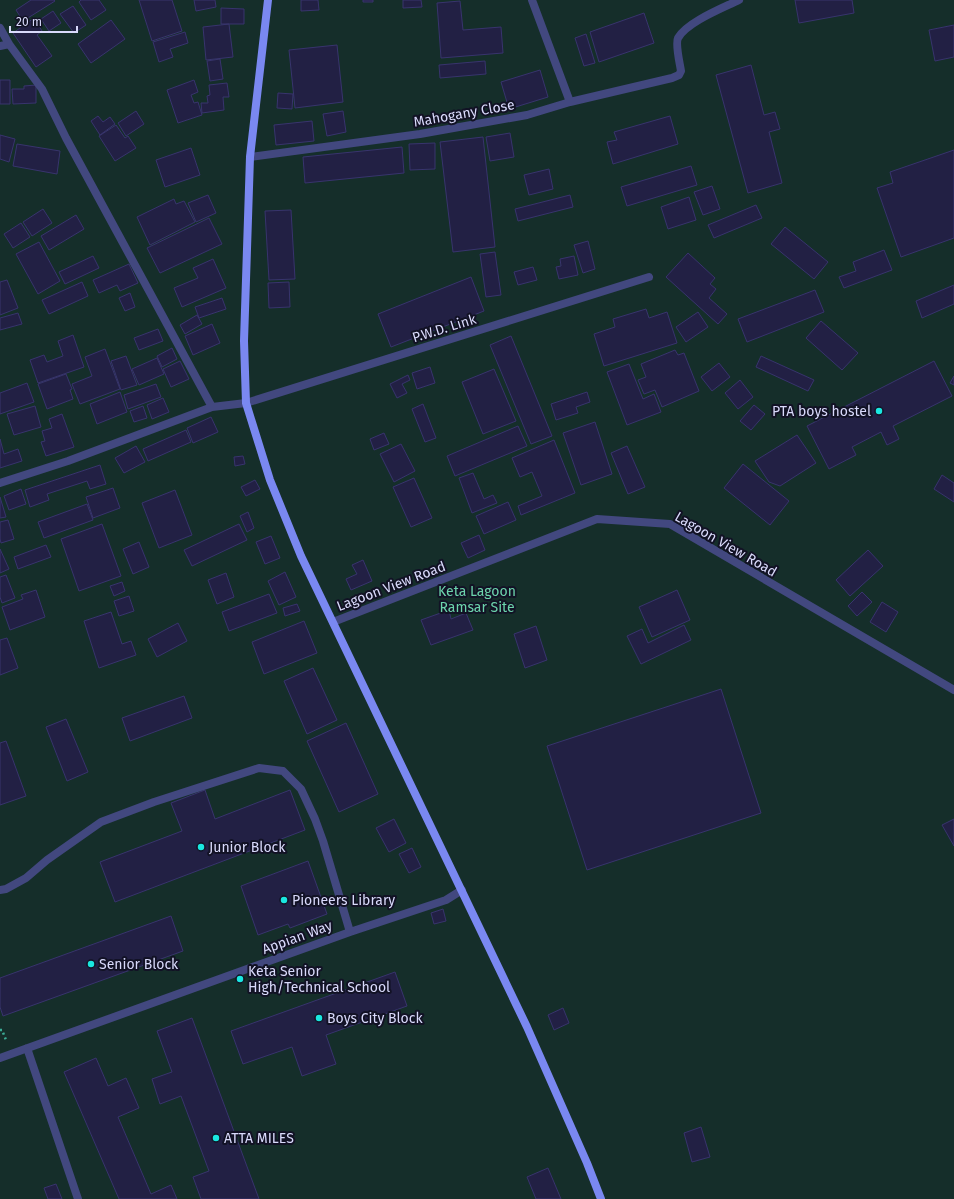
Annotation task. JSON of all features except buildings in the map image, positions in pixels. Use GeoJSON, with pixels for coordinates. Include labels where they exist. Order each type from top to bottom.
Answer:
{"type":"FeatureCollection","features":[{"type":"Feature","properties":{"kind":"main road"},"geometry":{"type":"LineString","coordinates":[[268,0],[250,157],[244,342],[246,403],[270,480],[301,556],[527,1027],[587,1163],[601,1199]]}},
{"type":"Feature","properties":{"kind":"street"},"geometry":{"type":"LineString","coordinates":[[532,0],[570,102]]}},
{"type":"Feature","properties":{"kind":"street","name":"Mahogany Close"},"geometry":{"type":"LineString","coordinates":[[250,157],[420,134],[527,115],[570,102],[672,78],[679,75],[681,71],[677,42],[679,37],[693,23],[739,0]]}},
{"type":"Feature","properties":{"kind":"street"},"geometry":{"type":"LineString","coordinates":[[0,28],[9,44],[42,89],[66,138],[212,407]]}},
{"type":"Feature","properties":{"kind":"street"},"geometry":{"type":"LineString","coordinates":[[0,46],[9,44]]}},
{"type":"Feature","properties":{"kind":"street","name":"P.W.D. Link"},"geometry":{"type":"LineString","coordinates":[[0,483],[68,461],[212,407],[246,403],[649,277]]}},
{"type":"Feature","properties":{"kind":"street","name":"Lagoon View Road"},"geometry":{"type":"LineString","coordinates":[[333,622],[597,519],[670,524],[954,690]]}},
{"type":"Feature","properties":{"kind":"street"},"geometry":{"type":"LineString","coordinates":[[0,890],[6,889],[26,878],[47,860],[100,822],[154,802],[258,768],[283,771],[300,789],[315,819],[350,932]]}},
{"type":"Feature","properties":{"kind":"street","name":"Appian Way"},"geometry":{"type":"LineString","coordinates":[[0,1058],[350,932],[446,900],[462,890]]}},
{"type":"Feature","properties":{"kind":"street"},"geometry":{"type":"LineString","coordinates":[[27,1048],[78,1199]]}},
{"type":"Feature","properties":{"kind":"green space","name":"Keta Lagoon Ramsar Site"},"geometry":{"type":"Polygon","coordinates":[[[0,0],[954,0],[954,1199],[0,1199],[0,0]]]}},
{"type":"Feature","properties":{"kind":"place","name":"PTA boys hostel"},"geometry":{"type":"Point","coordinates":[879,411]}},
{"type":"Feature","properties":{"kind":"place","name":"Junior Block"},"geometry":{"type":"Point","coordinates":[201,847]}},
{"type":"Feature","properties":{"kind":"place","name":"Pioneers Library"},"geometry":{"type":"Point","coordinates":[284,900]}},
{"type":"Feature","properties":{"kind":"place","name":"Senior Block"},"geometry":{"type":"Point","coordinates":[91,964]}},
{"type":"Feature","properties":{"kind":"place","name":"Keta Senior High/Technical School"},"geometry":{"type":"Point","coordinates":[240,979]}},
{"type":"Feature","properties":{"kind":"place","name":"Boys City Block"},"geometry":{"type":"Point","coordinates":[319,1018]}},
{"type":"Feature","properties":{"kind":"place","name":"ATTA MILES"},"geometry":{"type":"Point","coordinates":[216,1138]}}]}
